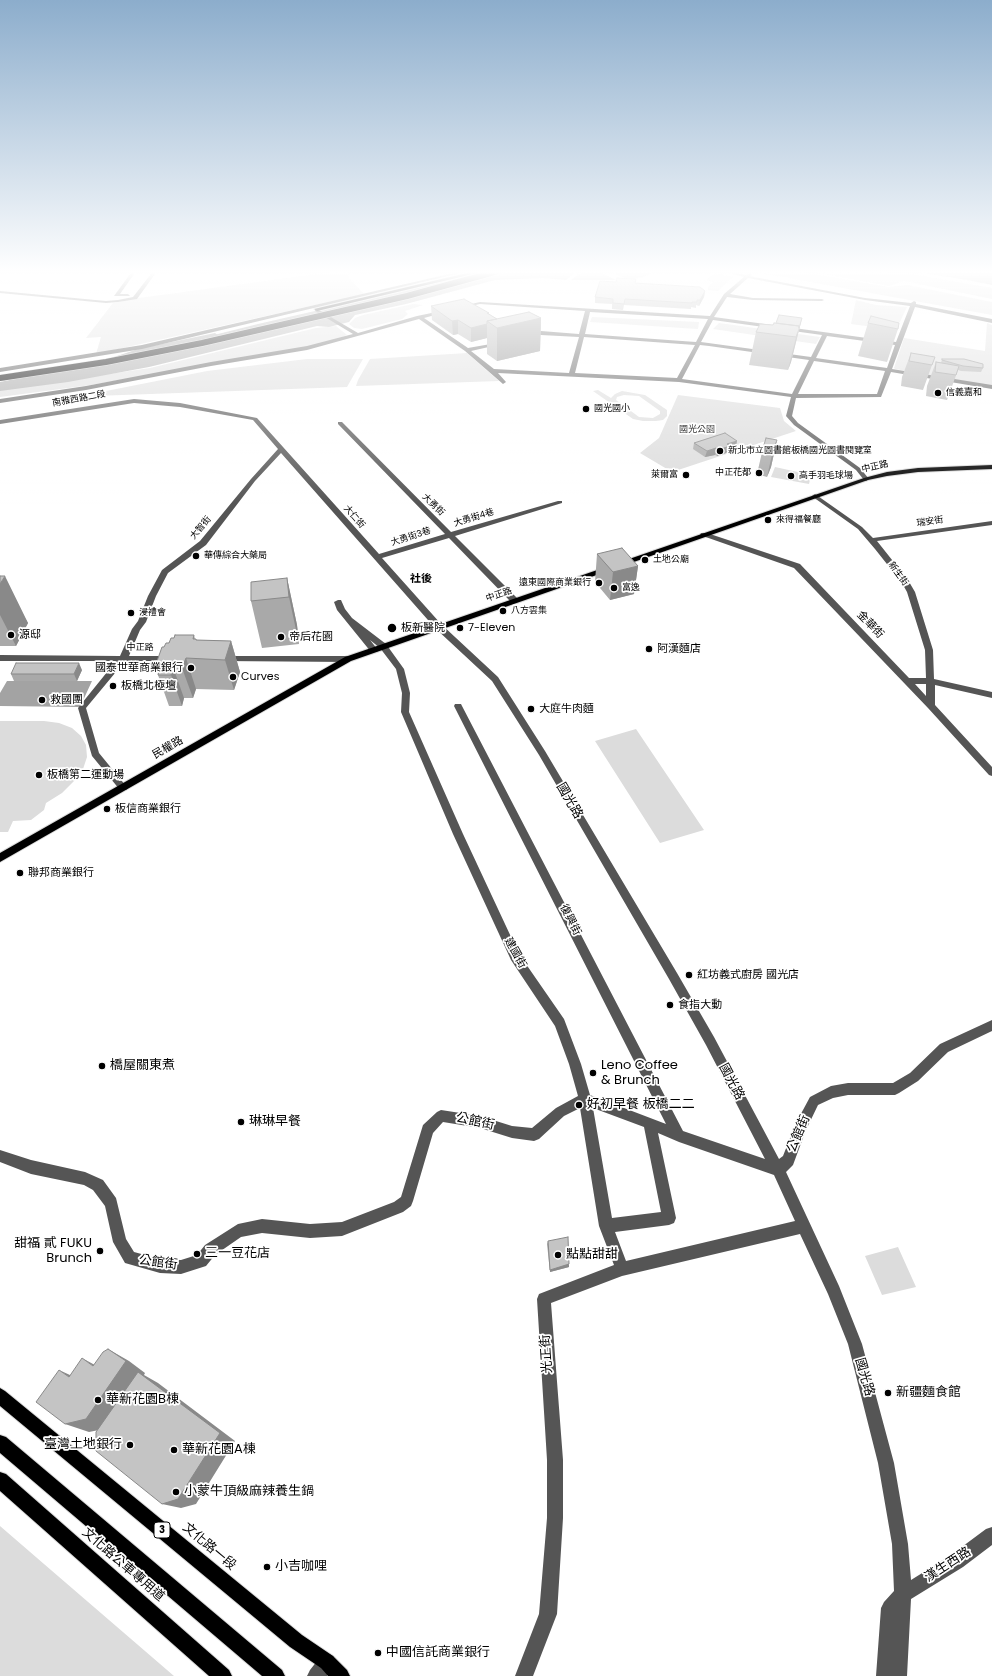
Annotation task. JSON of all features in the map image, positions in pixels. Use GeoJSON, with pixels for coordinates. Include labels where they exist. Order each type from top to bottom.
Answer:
{"type":"FeatureCollection","features":[{"type":"Feature","properties":{"kind":"highway"},"geometry":{"type":"LineString","coordinates":[[0,374],[106,358],[157,348]]}},
{"type":"Feature","properties":{"kind":"highway"},"geometry":{"type":"LineString","coordinates":[[0,378],[113,360],[175,348]]}},
{"type":"Feature","properties":{"kind":"main road","name":"中正路"},"geometry":{"type":"LineString","coordinates":[[348,659],[438,626],[866,479],[887,474],[918,470],[992,467]]}},
{"type":"Feature","properties":{"kind":"main road","name":"民權路"},"geometry":{"type":"LineString","coordinates":[[0,858],[348,659]]}},
{"type":"Feature","properties":{"kind":"main road","name":"文化路一段"},"geometry":{"type":"LineString","coordinates":[[0,1396],[296,1641],[325,1669],[341,1676]]}},
{"type":"Feature","properties":{"kind":"main road"},"geometry":{"type":"LineString","coordinates":[[0,1444],[276,1676]]}},
{"type":"Feature","properties":{"kind":"main road","name":"文化路公車專用道"},"geometry":{"type":"LineString","coordinates":[[0,1480],[223,1676]]}},
{"type":"Feature","properties":{"kind":"street"},"geometry":{"type":"LineString","coordinates":[[0,370],[135,348]]}},
{"type":"Feature","properties":{"kind":"street"},"geometry":{"type":"LineString","coordinates":[[0,403],[306,348]]}},
{"type":"Feature","properties":{"kind":"street"},"geometry":{"type":"LineString","coordinates":[[464,348],[493,371],[503,382]]}},
{"type":"Feature","properties":{"kind":"street"},"geometry":{"type":"LineString","coordinates":[[467,350],[475,348]]}},
{"type":"Feature","properties":{"kind":"street"},"geometry":{"type":"LineString","coordinates":[[572,374],[579,348]]}},
{"type":"Feature","properties":{"kind":"street"},"geometry":{"type":"LineString","coordinates":[[678,380],[695,348]]}},
{"type":"Feature","properties":{"kind":"street"},"geometry":{"type":"LineString","coordinates":[[735,348],[888,370],[992,387]]}},
{"type":"Feature","properties":{"kind":"street"},"geometry":{"type":"LineString","coordinates":[[818,348],[794,396],[789,411],[791,420],[858,469],[866,479]]}},
{"type":"Feature","properties":{"kind":"street"},"geometry":{"type":"LineString","coordinates":[[493,371],[678,380],[794,396],[879,396],[897,348]]}},
{"type":"Feature","properties":{"kind":"street","name":"南雅西路二段"},"geometry":{"type":"LineString","coordinates":[[0,422],[134,400],[180,406],[255,419]]}},
{"type":"Feature","properties":{"kind":"street","name":"大仁街"},"geometry":{"type":"LineString","coordinates":[[255,419],[438,626]]}},
{"type":"Feature","properties":{"kind":"street","name":"大勇街"},"geometry":{"type":"LineString","coordinates":[[340,423],[514,600]]}},
{"type":"Feature","properties":{"kind":"street","name":"大智街"},"geometry":{"type":"LineString","coordinates":[[123,788],[95,754],[82,708],[97,692],[132,648],[143,628],[142,622],[152,596],[165,572],[203,543],[253,480],[282,448]]}},
{"type":"Feature","properties":{"kind":"street","name":"新生街"},"geometry":{"type":"LineString","coordinates":[[815,496],[860,528],[905,582],[911,592],[929,650],[931,706]]}},
{"type":"Feature","properties":{"kind":"street","name":"大勇街4巷"},"geometry":{"type":"LineString","coordinates":[[449,534],[560,502]]}},
{"type":"Feature","properties":{"kind":"street","name":"瑞安街"},"geometry":{"type":"LineString","coordinates":[[871,540],[992,523]]}},
{"type":"Feature","properties":{"kind":"street","name":"大勇街3巷"},"geometry":{"type":"LineString","coordinates":[[377,557],[449,534]]}},
{"type":"Feature","properties":{"kind":"street","name":"金華街"},"geometry":{"type":"LineString","coordinates":[[704,535],[797,566],[908,681],[992,773]]}},
{"type":"Feature","properties":{"kind":"street","name":"建國街"},"geometry":{"type":"LineString","coordinates":[[338,602],[350,620],[400,670],[406,693],[404,712],[418,745],[515,958],[560,1022],[575,1064],[585,1099],[606,1226],[622,1269]]}},
{"type":"Feature","properties":{"kind":"street","name":"國光路"},"geometry":{"type":"LineString","coordinates":[[438,626],[495,679],[524,725],[673,976],[710,1041],[778,1170],[834,1291],[855,1344],[886,1463],[900,1544],[903,1594]]}},
{"type":"Feature","properties":{"kind":"street","name":"中正路"},"geometry":{"type":"LineString","coordinates":[[0,658],[178,659]]}},
{"type":"Feature","properties":{"kind":"street","name":"中正路"},"geometry":{"type":"LineString","coordinates":[[218,659],[348,659]]}},
{"type":"Feature","properties":{"kind":"street"},"geometry":{"type":"LineString","coordinates":[[908,681],[930,681],[992,694]]}},
{"type":"Feature","properties":{"kind":"street","name":"復興街"},"geometry":{"type":"LineString","coordinates":[[458,706],[679,1136]]}},
{"type":"Feature","properties":{"kind":"street","name":"公館街"},"geometry":{"type":"LineString","coordinates":[[778,1170],[788,1160],[801,1127],[814,1101],[831,1092],[848,1089],[895,1089],[914,1077],[944,1048],[992,1025]]}},
{"type":"Feature","properties":{"kind":"street"},"geometry":{"type":"LineString","coordinates":[[585,1099],[650,1123],[679,1136],[778,1170]]}},
{"type":"Feature","properties":{"kind":"street","name":"公館街"},"geometry":{"type":"LineString","coordinates":[[0,1156],[30,1167],[85,1179],[98,1185],[111,1203],[120,1242],[130,1258],[160,1266],[181,1267],[201,1261],[210,1250],[238,1231],[262,1226],[310,1231],[342,1229],[398,1207],[406,1201],[428,1129],[432,1123],[441,1116],[480,1122],[512,1132],[534,1135],[560,1112],[585,1099]]}},
{"type":"Feature","properties":{"kind":"street"},"geometry":{"type":"LineString","coordinates":[[606,1226],[669,1218],[650,1123]]}},
{"type":"Feature","properties":{"kind":"street","name":"光正街"},"geometry":{"type":"LineString","coordinates":[[524,1676],[548,1614],[555,1518],[555,1460],[544,1299],[622,1269],[804,1226]]}},
{"type":"Feature","properties":{"kind":"street","name":"漢生西路"},"geometry":{"type":"LineString","coordinates":[[885,1676],[890,1608],[903,1594],[957,1561],[992,1535]]}},
{"type":"Feature","properties":{"kind":"street"},"geometry":{"type":"LineString","coordinates":[[898,1676],[903,1594]]}},
{"type":"Feature","properties":{"kind":"street"},"geometry":{"type":"LineString","coordinates":[[316,1676],[325,1669]]}},
{"type":"Feature","properties":{"kind":"green space"},"geometry":{"type":"Polygon","coordinates":[[[98,348],[122,348],[96,354],[98,348]]]}},
{"type":"Feature","properties":{"kind":"green space"},"geometry":{"type":"Polygon","coordinates":[[[232,348],[300,348],[91,385],[0,397],[0,390],[150,368],[232,348]]]}},
{"type":"Feature","properties":{"kind":"green space"},"geometry":{"type":"Polygon","coordinates":[[[901,348],[968,348],[985,351],[985,348],[992,348],[992,386],[894,368],[901,348]]]}},
{"type":"Feature","properties":{"kind":"green space"},"geometry":{"type":"Polygon","coordinates":[[[467,353],[499,381],[356,386],[370,359],[467,353]]]}},
{"type":"Feature","properties":{"kind":"green space"},"geometry":{"type":"Polygon","coordinates":[[[307,359],[363,359],[347,387],[94,396],[96,393],[207,371],[307,359]]]}},
{"type":"Feature","properties":{"kind":"green space"},"geometry":{"type":"Polygon","coordinates":[[[598,390],[611,398],[615,394],[622,391],[645,395],[667,410],[667,416],[663,420],[656,421],[633,419],[593,391],[598,390]],[[624,395],[617,397],[616,400],[639,417],[653,418],[660,414],[660,411],[639,396],[624,395]]]}},
{"type":"Feature","properties":{"kind":"green space","name":"國光公園"},"geometry":{"type":"Polygon","coordinates":[[[678,395],[780,408],[784,421],[796,431],[672,472],[640,453],[659,438],[678,395]]]}},
{"type":"Feature","properties":{"kind":"green space","name":"高手羽毛球場"},"geometry":{"type":"Polygon","coordinates":[[[775,467],[811,475],[809,484],[771,477],[775,467]]]}},
{"type":"Feature","properties":{"kind":"green space","name":"板橋第二運動場"},"geometry":{"type":"Polygon","coordinates":[[[0,721],[44,721],[59,723],[72,728],[81,736],[86,745],[87,757],[83,769],[62,793],[46,803],[44,810],[31,820],[13,821],[8,832],[0,832],[0,721]]]}},
{"type":"Feature","properties":{"kind":"green space"},"geometry":{"type":"Polygon","coordinates":[[[636,729],[704,830],[660,843],[595,741],[636,729]]]}},
{"type":"Feature","properties":{"kind":"green space"},"geometry":{"type":"Polygon","coordinates":[[[898,1247],[916,1287],[882,1295],[865,1256],[898,1247]]]}},
{"type":"Feature","properties":{"kind":"green space"},"geometry":{"type":"Polygon","coordinates":[[[0,1526],[44,1564],[174,1676],[0,1676],[0,1526]]]}},
{"type":"Feature","properties":{"kind":"shaded area"},"geometry":{"type":"Polygon","coordinates":[[[161,348],[226,348],[149,367],[68,382],[0,391],[0,382],[161,348]]]}},
{"type":"Feature","properties":{"kind":"shaded area","name":"救國團"},"geometry":{"type":"Polygon","coordinates":[[[7,681],[92,681],[80,707],[0,706],[0,693],[7,681]]]}},
{"type":"Feature","properties":{"kind":"building"},"geometry":{"type":"Polygon","coordinates":[[[911,353],[935,357],[932,365],[909,361],[911,353]]]}},
{"type":"Feature","properties":{"kind":"building"},"geometry":{"type":"Polygon","coordinates":[[[942,359],[964,359],[983,364],[983,368],[963,366],[942,359]]]}},
{"type":"Feature","properties":{"kind":"building"},"geometry":{"type":"Polygon","coordinates":[[[936,362],[959,366],[956,375],[935,372],[936,362]]]}},
{"type":"Feature","properties":{"kind":"building"},"geometry":{"type":"Polygon","coordinates":[[[725,433],[737,441],[727,444],[730,446],[718,450],[716,448],[707,451],[694,443],[725,433]]]}},
{"type":"Feature","properties":{"kind":"building"},"geometry":{"type":"Polygon","coordinates":[[[766,438],[777,440],[773,450],[763,448],[766,438]]]}},
{"type":"Feature","properties":{"kind":"building"},"geometry":{"type":"Polygon","coordinates":[[[622,548],[638,566],[613,572],[597,554],[622,548]]]}},
{"type":"Feature","properties":{"kind":"building"},"geometry":{"type":"Polygon","coordinates":[[[0,576],[5,576],[0,584],[0,576]]]}},
{"type":"Feature","properties":{"kind":"building"},"geometry":{"type":"Polygon","coordinates":[[[287,578],[289,597],[251,601],[251,582],[287,578]]]}},
{"type":"Feature","properties":{"kind":"building"},"geometry":{"type":"Polygon","coordinates":[[[175,635],[194,635],[193,639],[196,640],[231,641],[225,660],[186,658],[182,668],[173,667],[171,675],[158,675],[160,664],[156,664],[162,647],[164,647],[166,643],[169,643],[171,638],[174,638],[175,635]]]}},
{"type":"Feature","properties":{"kind":"building"},"geometry":{"type":"Polygon","coordinates":[[[16,663],[79,663],[74,674],[11,674],[16,663]]]}},
{"type":"Feature","properties":{"kind":"building","name":"點點甜甜"},"geometry":{"type":"Polygon","coordinates":[[[568,1237],[569,1264],[550,1270],[548,1241],[568,1237]]]}},
{"type":"Feature","properties":{"kind":"building"},"geometry":{"type":"Polygon","coordinates":[[[108,1349],[126,1361],[86,1419],[65,1424],[36,1402],[59,1370],[69,1377],[82,1358],[93,1366],[103,1352],[108,1349]]]}},
{"type":"Feature","properties":{"kind":"building","name":"華新花園A棟"},"geometry":{"type":"Polygon","coordinates":[[[138,1372],[220,1433],[178,1499],[162,1504],[96,1451],[96,1432],[138,1372]]]}},
{"type":"Feature","properties":{"kind":"waterway"},"geometry":{"type":"LineString","coordinates":[[111,361],[155,348]]}},
{"type":"Feature","properties":{"kind":"place","name":"信義嘉和"},"geometry":{"type":"Point","coordinates":[938,393]}},
{"type":"Feature","properties":{"kind":"place","name":"國光國小"},"geometry":{"type":"Point","coordinates":[586,409]}},
{"type":"Feature","properties":{"kind":"place","name":"新北市立圖書館板橋國光圖書閱覽室"},"geometry":{"type":"Point","coordinates":[720,451]}},
{"type":"Feature","properties":{"kind":"place","name":"中正花都"},"geometry":{"type":"Point","coordinates":[759,473]}},
{"type":"Feature","properties":{"kind":"place","name":"萊爾富"},"geometry":{"type":"Point","coordinates":[686,475]}},
{"type":"Feature","properties":{"kind":"place","name":"高手羽毛球場"},"geometry":{"type":"Point","coordinates":[791,476]}},
{"type":"Feature","properties":{"kind":"place","name":"來得福餐廳"},"geometry":{"type":"Point","coordinates":[768,520]}},
{"type":"Feature","properties":{"kind":"place","name":"華傳綜合大藥局"},"geometry":{"type":"Point","coordinates":[196,556]}},
{"type":"Feature","properties":{"kind":"place","name":"土地公廟"},"geometry":{"type":"Point","coordinates":[645,560]}},
{"type":"Feature","properties":{"kind":"place","name":"遠東國際商業銀行"},"geometry":{"type":"Point","coordinates":[599,583]}},
{"type":"Feature","properties":{"kind":"place","name":"富逸"},"geometry":{"type":"Point","coordinates":[614,588]}},
{"type":"Feature","properties":{"kind":"place","name":"八方雲集"},"geometry":{"type":"Point","coordinates":[503,611]}},
{"type":"Feature","properties":{"kind":"place","name":"浸禮會"},"geometry":{"type":"Point","coordinates":[131,613]}},
{"type":"Feature","properties":{"kind":"place","name":"板新醫院"},"geometry":{"type":"Point","coordinates":[392,628]}},
{"type":"Feature","properties":{"kind":"place","name":"7-Eleven"},"geometry":{"type":"Point","coordinates":[460,628]}},
{"type":"Feature","properties":{"kind":"place","name":"源邸"},"geometry":{"type":"Point","coordinates":[11,635]}},
{"type":"Feature","properties":{"kind":"place","name":"帝后花園"},"geometry":{"type":"Point","coordinates":[281,637]}},
{"type":"Feature","properties":{"kind":"place","name":"阿漢麵店"},"geometry":{"type":"Point","coordinates":[649,649]}},
{"type":"Feature","properties":{"kind":"place","name":"國泰世華商業銀行"},"geometry":{"type":"Point","coordinates":[191,668]}},
{"type":"Feature","properties":{"kind":"place","name":"Curves"},"geometry":{"type":"Point","coordinates":[233,677]}},
{"type":"Feature","properties":{"kind":"place","name":"板橋北極壇"},"geometry":{"type":"Point","coordinates":[113,686]}},
{"type":"Feature","properties":{"kind":"place","name":"救國團"},"geometry":{"type":"Point","coordinates":[42,700]}},
{"type":"Feature","properties":{"kind":"place","name":"大庭牛肉麵"},"geometry":{"type":"Point","coordinates":[531,709]}},
{"type":"Feature","properties":{"kind":"place","name":"板橋第二運動場"},"geometry":{"type":"Point","coordinates":[39,775]}},
{"type":"Feature","properties":{"kind":"place","name":"板信商業銀行"},"geometry":{"type":"Point","coordinates":[107,809]}},
{"type":"Feature","properties":{"kind":"place","name":"聯邦商業銀行"},"geometry":{"type":"Point","coordinates":[20,873]}},
{"type":"Feature","properties":{"kind":"place","name":"紅坊義式廚房 國光店"},"geometry":{"type":"Point","coordinates":[689,975]}},
{"type":"Feature","properties":{"kind":"place","name":"食指大動"},"geometry":{"type":"Point","coordinates":[670,1005]}},
{"type":"Feature","properties":{"kind":"place","name":"橋屋關東煮"},"geometry":{"type":"Point","coordinates":[102,1066]}},
{"type":"Feature","properties":{"kind":"place","name":"Leno Coffee & Brunch"},"geometry":{"type":"Point","coordinates":[593,1073]}},
{"type":"Feature","properties":{"kind":"place","name":"好初早餐 板橋二二"},"geometry":{"type":"Point","coordinates":[579,1105]}},
{"type":"Feature","properties":{"kind":"place","name":"琳琳早餐"},"geometry":{"type":"Point","coordinates":[241,1122]}},
{"type":"Feature","properties":{"kind":"place","name":"甜福 貳 FUKU Brunch"},"geometry":{"type":"Point","coordinates":[100,1251]}},
{"type":"Feature","properties":{"kind":"place","name":"三一豆花店"},"geometry":{"type":"Point","coordinates":[197,1254]}},
{"type":"Feature","properties":{"kind":"place","name":"點點甜甜"},"geometry":{"type":"Point","coordinates":[558,1255]}},
{"type":"Feature","properties":{"kind":"place","name":"新疆麵食館"},"geometry":{"type":"Point","coordinates":[888,1393]}},
{"type":"Feature","properties":{"kind":"place","name":"華新花園B棟"},"geometry":{"type":"Point","coordinates":[98,1400]}},
{"type":"Feature","properties":{"kind":"place","name":"臺灣土地銀行"},"geometry":{"type":"Point","coordinates":[130,1445]}},
{"type":"Feature","properties":{"kind":"place","name":"華新花園A棟"},"geometry":{"type":"Point","coordinates":[174,1450]}},
{"type":"Feature","properties":{"kind":"place","name":"小蒙牛頂級麻辣養生鍋"},"geometry":{"type":"Point","coordinates":[176,1492]}},
{"type":"Feature","properties":{"kind":"place","name":"小吉咖哩"},"geometry":{"type":"Point","coordinates":[267,1567]}},
{"type":"Feature","properties":{"kind":"place","name":"中國信託商業銀行"},"geometry":{"type":"Point","coordinates":[378,1653]}},
{"type":"Feature","properties":{"kind":"district","name":"社後"},"geometry":{"type":"Point","coordinates":[421,579]}}]}
